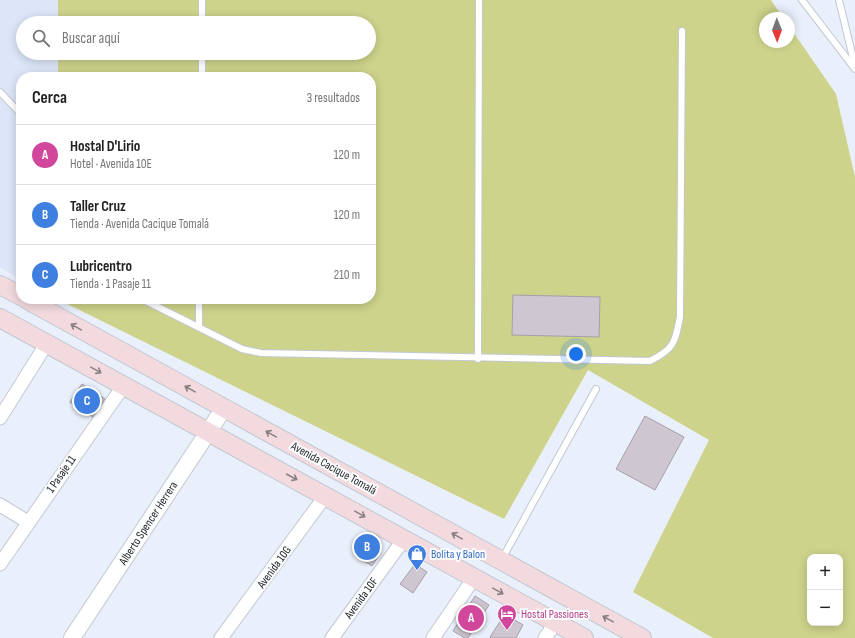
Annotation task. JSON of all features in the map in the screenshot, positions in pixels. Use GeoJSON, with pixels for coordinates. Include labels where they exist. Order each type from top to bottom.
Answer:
{"type":"FeatureCollection","features":[{"type":"Feature","properties":{"kind":"main road"},"geometry":{"type":"LineString","coordinates":[[0,285],[16,293]]}},
{"type":"Feature","properties":{"kind":"main road","name":"Avenida Cacique Tomalá"},"geometry":{"type":"LineString","coordinates":[[40,304],[224,408],[642,638]]}},
{"type":"Feature","properties":{"kind":"main road"},"geometry":{"type":"LineString","coordinates":[[0,318],[326,495],[584,638]]}},
{"type":"Feature","properties":{"kind":"street"},"geometry":{"type":"LineString","coordinates":[[0,418],[46,343]]}},
{"type":"Feature","properties":{"kind":"street","name":"1 Pasaje 11"},"geometry":{"type":"LineString","coordinates":[[0,564],[124,385]]}},
{"type":"Feature","properties":{"kind":"street","name":"Alberto Spencer Herrera"},"geometry":{"type":"LineString","coordinates":[[72,638],[224,408]]}},
{"type":"Feature","properties":{"kind":"street","name":"Avenida 10G"},"geometry":{"type":"LineString","coordinates":[[221,638],[326,495]]}},
{"type":"Feature","properties":{"kind":"street"},"geometry":{"type":"LineString","coordinates":[[0,505],[28,522]]}},
{"type":"Feature","properties":{"kind":"street","name":"Avenida 10F"},"geometry":{"type":"LineString","coordinates":[[332,638],[404,539]]}},
{"type":"Feature","properties":{"kind":"street"},"geometry":{"type":"LineString","coordinates":[[433,638],[474,578]]}},
{"type":"Feature","properties":{"kind":"street"},"geometry":{"type":"LineString","coordinates":[[545,638],[556,622]]}},
{"type":"Feature","properties":{"kind":"lane"},"geometry":{"type":"LineString","coordinates":[[202,0],[202,16]]}},
{"type":"Feature","properties":{"kind":"lane"},"geometry":{"type":"LineString","coordinates":[[478,358],[479,0]]}},
{"type":"Feature","properties":{"kind":"lane"},"geometry":{"type":"LineString","coordinates":[[802,0],[855,68]]}},
{"type":"Feature","properties":{"kind":"lane"},"geometry":{"type":"LineString","coordinates":[[839,0],[855,68]]}},
{"type":"Feature","properties":{"kind":"lane"},"geometry":{"type":"LineString","coordinates":[[152,304],[242,349],[261,353],[650,361],[661,356],[670,349],[677,338],[680,317],[682,31]]}},
{"type":"Feature","properties":{"kind":"lane"},"geometry":{"type":"LineString","coordinates":[[202,60],[202,72]]}},
{"type":"Feature","properties":{"kind":"lane"},"geometry":{"type":"LineString","coordinates":[[0,92],[16,109]]}},
{"type":"Feature","properties":{"kind":"lane"},"geometry":{"type":"LineString","coordinates":[[199,304],[199,327]]}},
{"type":"Feature","properties":{"kind":"lane"},"geometry":{"type":"LineString","coordinates":[[502,561],[596,389]]}},
{"type":"Feature","properties":{"kind":"shaded area"},"geometry":{"type":"Polygon","coordinates":[[[0,0],[58,0],[58,16],[16,16],[16,60],[58,60],[58,72],[16,72],[16,276],[0,268],[0,0]]]}},
{"type":"Feature","properties":{"kind":"green space"},"geometry":{"type":"Polygon","coordinates":[[[58,0],[771,0],[779,12],[759,12],[759,48],[795,48],[795,35],[836,94],[855,177],[855,638],[713,638],[633,592],[709,440],[588,370],[504,519],[67,304],[376,304],[376,72],[58,72],[58,60],[376,60],[376,16],[58,16],[58,0]]]}},
{"type":"Feature","properties":{"kind":"building"},"geometry":{"type":"Polygon","coordinates":[[[513,295],[600,297],[599,337],[512,335],[513,295]]]}},
{"type":"Feature","properties":{"kind":"building"},"geometry":{"type":"Polygon","coordinates":[[[82,384],[105,399],[93,417],[70,402],[82,384]]]}},
{"type":"Feature","properties":{"kind":"building"},"geometry":{"type":"Polygon","coordinates":[[[645,416],[684,437],[655,490],[616,469],[645,416]]]}},
{"type":"Feature","properties":{"kind":"building"},"geometry":{"type":"Polygon","coordinates":[[[364,541],[381,552],[372,566],[355,555],[364,541]]]}},
{"type":"Feature","properties":{"kind":"building"},"geometry":{"type":"Polygon","coordinates":[[[415,564],[427,572],[413,593],[400,584],[415,564]]]}},
{"type":"Feature","properties":{"kind":"building"},"geometry":{"type":"Polygon","coordinates":[[[475,596],[489,605],[468,638],[465,638],[453,631],[475,596]]]}},
{"type":"Feature","properties":{"kind":"building","name":"Hostal Passiones"},"geometry":{"type":"Polygon","coordinates":[[[505,614],[523,625],[516,638],[491,638],[490,637],[505,614]]]}},
{"type":"Feature","properties":{"kind":"place","name":"Lubricentro"},"geometry":{"type":"Point","coordinates":[87,401]}},
{"type":"Feature","properties":{"kind":"place","name":"Taller Cruz"},"geometry":{"type":"Point","coordinates":[367,547]}},
{"type":"Feature","properties":{"kind":"place","name":"Bolita y Balon"},"geometry":{"type":"Point","coordinates":[417,571]}},
{"type":"Feature","properties":{"kind":"place","name":"Hostal D'Lirio"},"geometry":{"type":"Point","coordinates":[471,618]}},
{"type":"Feature","properties":{"kind":"place","name":"Hostal Passiones"},"geometry":{"type":"Point","coordinates":[507,631]}}]}
